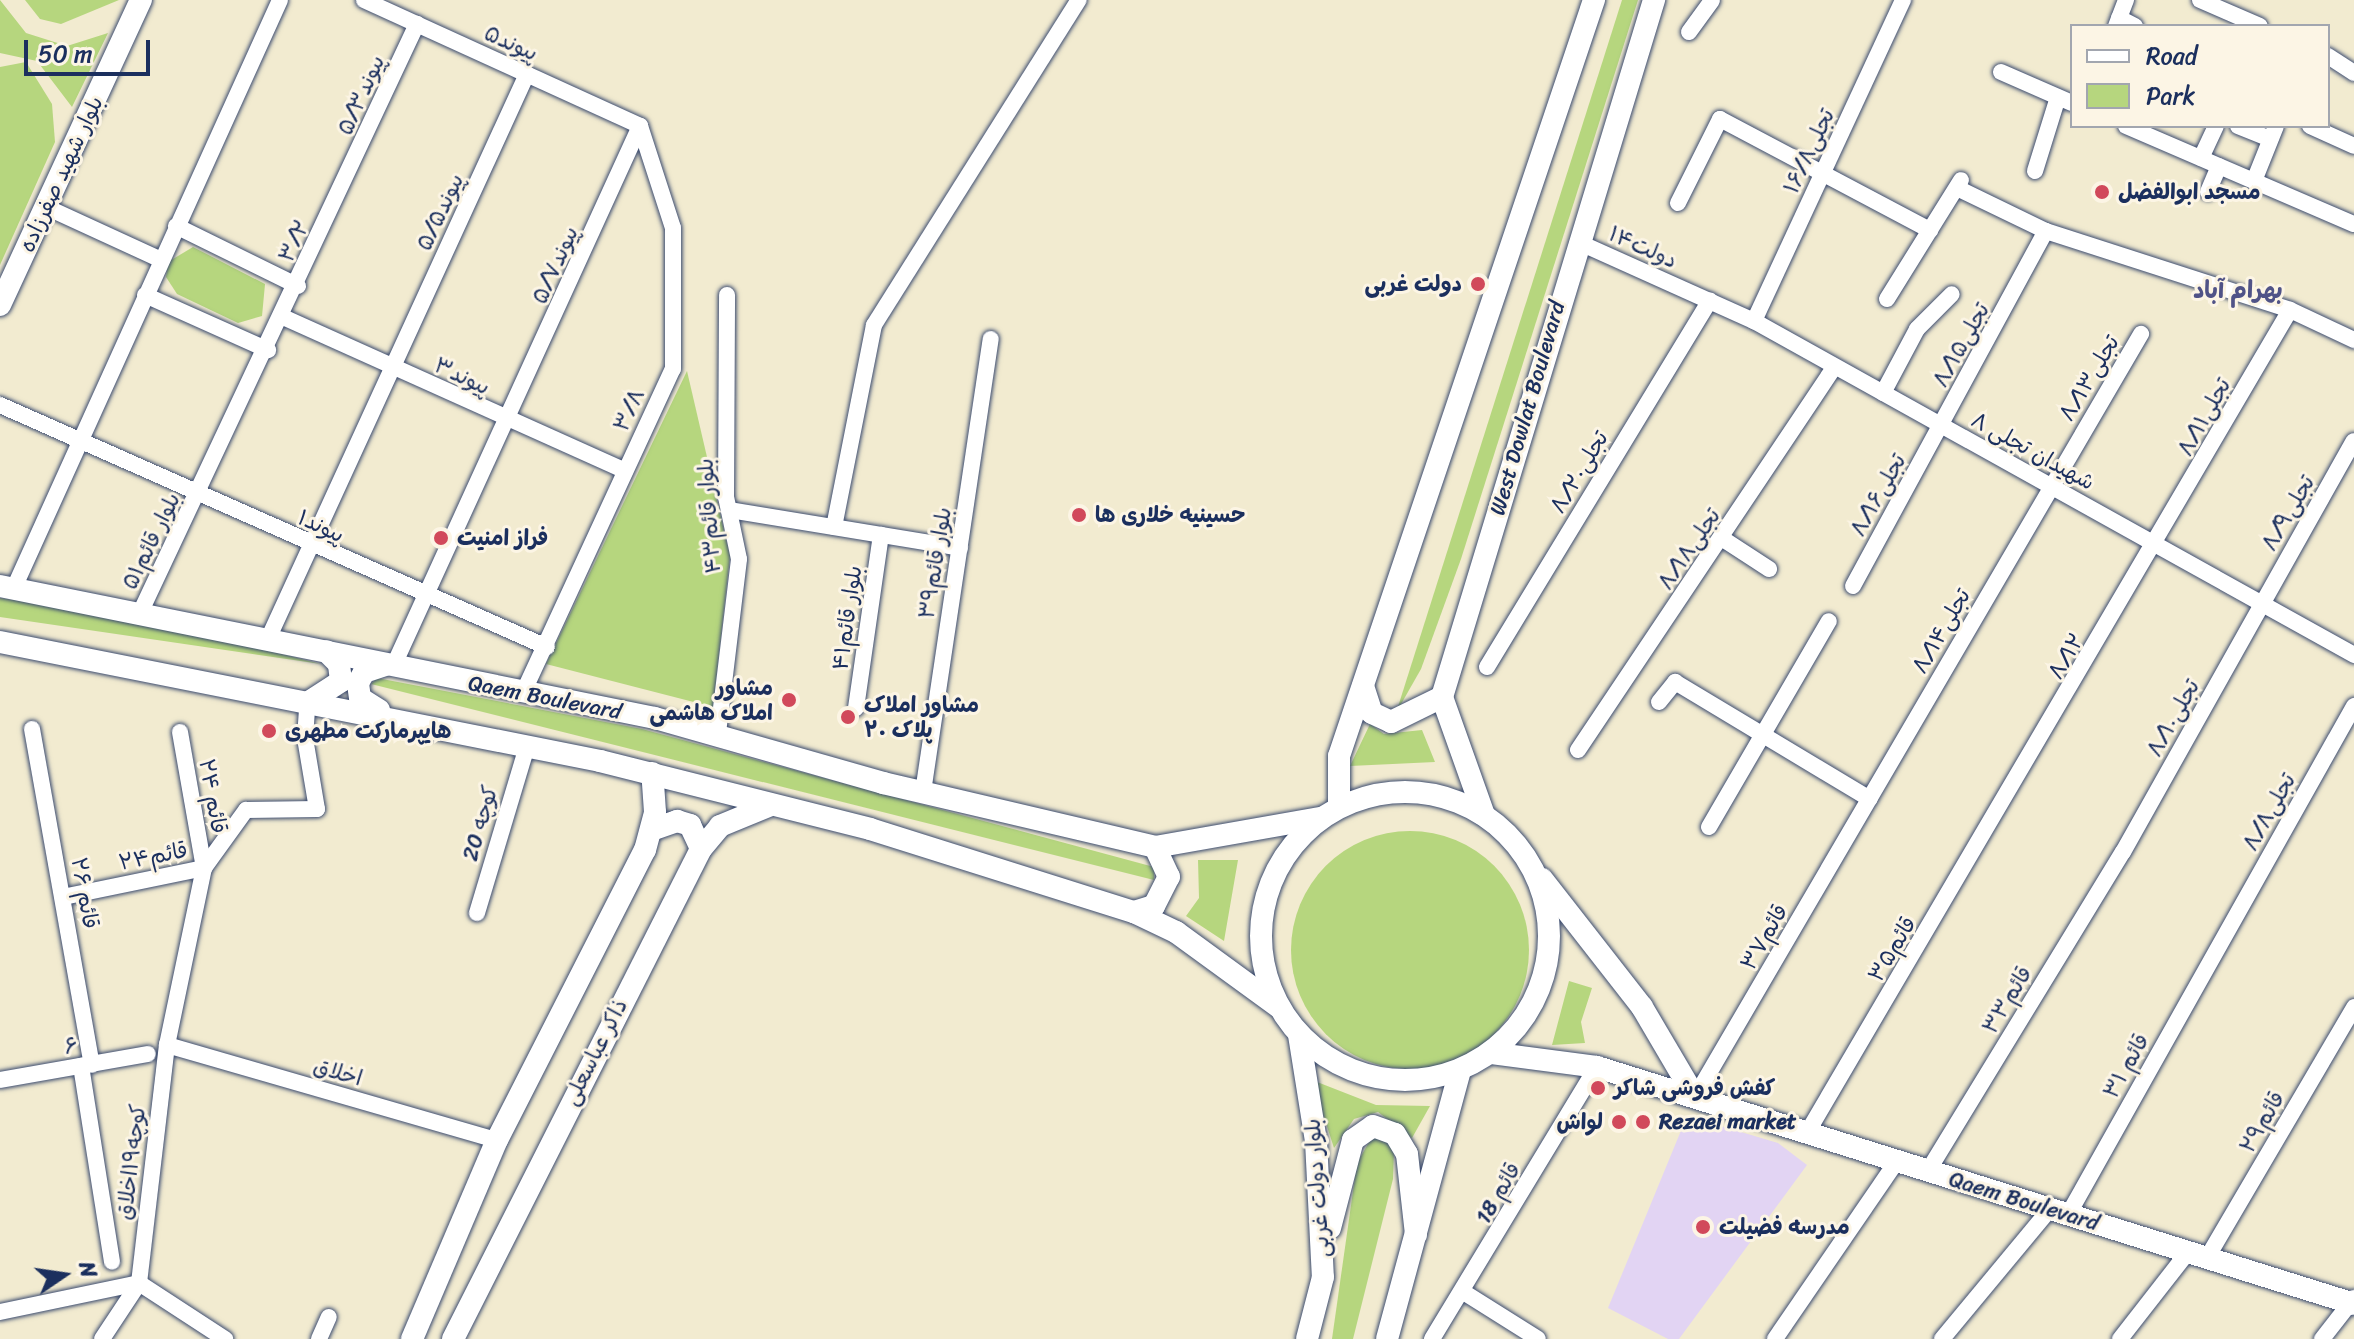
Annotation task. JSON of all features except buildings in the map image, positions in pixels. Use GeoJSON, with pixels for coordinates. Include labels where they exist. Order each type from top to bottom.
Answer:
{"type":"FeatureCollection","features":[{"type":"Feature","properties":{"kind":"main road","name":"بلوار شهید صفرزاده"},"geometry":{"type":"LineString","coordinates":[[0,305],[141,0]]}},
{"type":"Feature","properties":{"kind":"main road"},"geometry":{"type":"LineString","coordinates":[[1339,805],[1339,756],[1594,0]]}},
{"type":"Feature","properties":{"kind":"main road","name":"West Dowlat Boulevard"},"geometry":{"type":"LineString","coordinates":[[1442,697],[1654,0]]}},
{"type":"Feature","properties":{"kind":"main road","name":"Qaem Boulevard"},"geometry":{"type":"LineString","coordinates":[[7,587],[269,637],[390,666],[718,733],[923,792],[1155,847],[1319,818]]}},
{"type":"Feature","properties":{"kind":"main road"},"geometry":{"type":"LineString","coordinates":[[0,642],[310,699],[652,773],[777,804],[1134,912],[1176,932],[1279,1007]]}},
{"type":"Feature","properties":{"kind":"main road"},"geometry":{"type":"LineString","coordinates":[[310,699],[341,681],[339,664],[326,651]]}},
{"type":"Feature","properties":{"kind":"main road"},"geometry":{"type":"LineString","coordinates":[[390,666],[364,672],[358,691],[365,704],[393,717]]}},
{"type":"Feature","properties":{"kind":"main road"},"geometry":{"type":"LineString","coordinates":[[1363,686],[1372,713],[1391,722],[1442,697],[1484,815],[1531,864],[1642,1007],[1695,1097]]}},
{"type":"Feature","properties":{"kind":"main road"},"geometry":{"type":"LineString","coordinates":[[412,1339],[497,1140],[651,830],[652,773]]}},
{"type":"Feature","properties":{"kind":"main road"},"geometry":{"type":"LineString","coordinates":[[1484,815],[1418,791],[1339,805],[1319,818],[1281,862],[1263,905],[1265,974],[1279,1007],[1299,1035],[1326,1058],[1369,1076],[1427,1079],[1460,1070],[1491,1053],[1529,1009],[1547,966],[1550,931],[1531,864]]}},
{"type":"Feature","properties":{"kind":"main road","name":"ذاکر عباسعلی"},"geometry":{"type":"LineString","coordinates":[[453,1339],[701,849],[749,808],[777,804]]}},
{"type":"Feature","properties":{"kind":"main road"},"geometry":{"type":"LineString","coordinates":[[651,830],[677,821],[690,825],[701,849]]}},
{"type":"Feature","properties":{"kind":"main road"},"geometry":{"type":"LineString","coordinates":[[1134,912],[1154,906],[1169,877],[1155,847]]}},
{"type":"Feature","properties":{"kind":"main road","name":"بلوار دولت غربی"},"geometry":{"type":"LineString","coordinates":[[1299,1035],[1316,1141],[1323,1277],[1307,1339]]}},
{"type":"Feature","properties":{"kind":"main road","name":"Qaem Boulevard"},"geometry":{"type":"LineString","coordinates":[[1491,1053],[1597,1067],[2353,1302]]}},
{"type":"Feature","properties":{"kind":"main road"},"geometry":{"type":"LineString","coordinates":[[1387,1339],[1460,1070]]}},
{"type":"Feature","properties":{"kind":"main road"},"geometry":{"type":"LineString","coordinates":[[1323,1277],[1337,1183],[1353,1140],[1373,1126],[1395,1134],[1407,1154],[1416,1234]]}},
{"type":"Feature","properties":{"kind":"street"},"geometry":{"type":"LineString","coordinates":[[7,587],[80,437],[280,0]]}},
{"type":"Feature","properties":{"kind":"street","name":"پیوند۵"},"geometry":{"type":"LineString","coordinates":[[364,0],[640,126]]}},
{"type":"Feature","properties":{"kind":"street"},"geometry":{"type":"LineString","coordinates":[[834,527],[874,325],[1079,0]]}},
{"type":"Feature","properties":{"kind":"street"},"geometry":{"type":"LineString","coordinates":[[1689,32],[1712,0]]}},
{"type":"Feature","properties":{"kind":"street","name":"تجلی۱۶/۸"},"geometry":{"type":"LineString","coordinates":[[1754,321],[1903,0]]}},
{"type":"Feature","properties":{"kind":"street"},"geometry":{"type":"LineString","coordinates":[[2117,22],[2126,0]]}},
{"type":"Feature","properties":{"kind":"street"},"geometry":{"type":"LineString","coordinates":[[2200,0],[2255,24]]}},
{"type":"Feature","properties":{"kind":"street","name":"پیوند۵/۳"},"geometry":{"type":"LineString","coordinates":[[345,183],[417,24]]}},
{"type":"Feature","properties":{"kind":"street"},"geometry":{"type":"LineString","coordinates":[[2330,57],[2354,73]]}},
{"type":"Feature","properties":{"kind":"street"},"geometry":{"type":"LineString","coordinates":[[2001,72],[2065,100],[2035,171]]}},
{"type":"Feature","properties":{"kind":"street","name":"پیوند۵/۵"},"geometry":{"type":"LineString","coordinates":[[269,637],[314,548],[527,74]]}},
{"type":"Feature","properties":{"kind":"street"},"geometry":{"type":"LineString","coordinates":[[1678,203],[1720,119],[1930,230]]}},
{"type":"Feature","properties":{"kind":"street","name":"۳/۸"},"geometry":{"type":"LineString","coordinates":[[523,693],[547,647],[673,369],[673,228],[640,126]]}},
{"type":"Feature","properties":{"kind":"street","name":"پیوند۵/۷"},"geometry":{"type":"LineString","coordinates":[[390,666],[509,422],[640,126]]}},
{"type":"Feature","properties":{"kind":"street"},"geometry":{"type":"LineString","coordinates":[[2131,128],[2354,224]]}},
{"type":"Feature","properties":{"kind":"street"},"geometry":{"type":"LineString","coordinates":[[2201,158],[2215,128]]}},
{"type":"Feature","properties":{"kind":"street"},"geometry":{"type":"LineString","coordinates":[[2248,128],[2273,133],[2254,181]]}},
{"type":"Feature","properties":{"kind":"street"},"geometry":{"type":"LineString","coordinates":[[2314,128],[2354,146]]}},
{"type":"Feature","properties":{"kind":"street"},"geometry":{"type":"LineString","coordinates":[[2208,192],[2219,166]]}},
{"type":"Feature","properties":{"kind":"street","name":"۳/۲"},"geometry":{"type":"LineString","coordinates":[[268,350],[345,183]]}},
{"type":"Feature","properties":{"kind":"street"},"geometry":{"type":"LineString","coordinates":[[1887,299],[1959,184],[2046,231],[2290,310],[2354,340]]}},
{"type":"Feature","properties":{"kind":"street"},"geometry":{"type":"LineString","coordinates":[[46,207],[161,260]]}},
{"type":"Feature","properties":{"kind":"street"},"geometry":{"type":"LineString","coordinates":[[176,226],[298,286]]}},
{"type":"Feature","properties":{"kind":"street","name":"تجلی۸/۱۵"},"geometry":{"type":"LineString","coordinates":[[1942,426],[2046,231]]}},
{"type":"Feature","properties":{"kind":"street","name":"۱۴دولت"},"geometry":{"type":"LineString","coordinates":[[1578,242],[1689,292]]}},
{"type":"Feature","properties":{"kind":"street","name":"شهیدان تجلی ۸"},"geometry":{"type":"LineString","coordinates":[[1689,292],[1754,321],[1833,369],[1883,393],[2260,606],[2354,655]]}},
{"type":"Feature","properties":{"kind":"street"},"geometry":{"type":"LineString","coordinates":[[1883,393],[1917,329],[1952,294]]}},
{"type":"Feature","properties":{"kind":"street"},"geometry":{"type":"LineString","coordinates":[[145,295],[268,350]]}},
{"type":"Feature","properties":{"kind":"street","name":"بلوار قائم۴۳"},"geometry":{"type":"LineString","coordinates":[[718,733],[739,559],[729,510],[727,295]]}},
{"type":"Feature","properties":{"kind":"street","name":"تجلی۸/۲۰"},"geometry":{"type":"LineString","coordinates":[[1487,667],[1710,300]]}},
{"type":"Feature","properties":{"kind":"street","name":"تجلی۸/۱۱"},"geometry":{"type":"LineString","coordinates":[[2157,546],[2290,310]]}},
{"type":"Feature","properties":{"kind":"street","name":"پیوند۳"},"geometry":{"type":"LineString","coordinates":[[283,317],[509,422],[625,471]]}},
{"type":"Feature","properties":{"kind":"street","name":"تجلی۸/۱۳"},"geometry":{"type":"LineString","coordinates":[[2050,485],[2141,334]]}},
{"type":"Feature","properties":{"kind":"street","name":"بلوار قائم۳۹"},"geometry":{"type":"LineString","coordinates":[[923,792],[991,339]]}},
{"type":"Feature","properties":{"kind":"street","name":"بلوار قائم۵۱"},"geometry":{"type":"LineString","coordinates":[[141,611],[268,350]]}},
{"type":"Feature","properties":{"kind":"street","name":"تجلی۸/۱۸"},"geometry":{"type":"LineString","coordinates":[[1578,750],[1723,539],[1833,369]]}},
{"type":"Feature","properties":{"kind":"street","name":"پیوند۱"},"geometry":{"type":"LineString","coordinates":[[0,405],[200,491],[314,548],[547,647]]}},
{"type":"Feature","properties":{"kind":"street","name":"تجلی۸/۱۶"},"geometry":{"type":"LineString","coordinates":[[1853,586],[1942,426]]}},
{"type":"Feature","properties":{"kind":"street","name":"تجلی۸/۹"},"geometry":{"type":"LineString","coordinates":[[2260,606],[2354,441]]}},
{"type":"Feature","properties":{"kind":"street","name":"تجلی۸‌/۱۴"},"geometry":{"type":"LineString","coordinates":[[1870,799],[2050,485]]}},
{"type":"Feature","properties":{"kind":"street"},"geometry":{"type":"LineString","coordinates":[[729,510],[960,548]]}},
{"type":"Feature","properties":{"kind":"street","name":"بلوار قائم۴۱"},"geometry":{"type":"LineString","coordinates":[[856,708],[881,535]]}},
{"type":"Feature","properties":{"kind":"street"},"geometry":{"type":"LineString","coordinates":[[1723,539],[1769,569]]}},
{"type":"Feature","properties":{"kind":"street","name":"۸/۱۲"},"geometry":{"type":"LineString","coordinates":[[2014,789],[2157,546]]}},
{"type":"Feature","properties":{"kind":"street","name":"تجلی۸/۱۰"},"geometry":{"type":"LineString","coordinates":[[2123,852],[2260,606]]}},
{"type":"Feature","properties":{"kind":"street"},"geometry":{"type":"LineString","coordinates":[[1709,827],[1767,737],[1829,621]]}},
{"type":"Feature","properties":{"kind":"street"},"geometry":{"type":"LineString","coordinates":[[1659,702],[1675,682],[1870,799]]}},
{"type":"Feature","properties":{"kind":"street"},"geometry":{"type":"LineString","coordinates":[[204,868],[246,810],[317,809],[305,738],[310,699]]}},
{"type":"Feature","properties":{"kind":"street","name":"تجلی۸/۸"},"geometry":{"type":"LineString","coordinates":[[2223,940],[2354,706]]}},
{"type":"Feature","properties":{"kind":"street","name":"قائم ۲۶"},"geometry":{"type":"LineString","coordinates":[[32,729],[63,897],[112,1262]]}},
{"type":"Feature","properties":{"kind":"street","name":"۲۴ قائم"},"geometry":{"type":"LineString","coordinates":[[180,732],[204,868]]}},
{"type":"Feature","properties":{"kind":"street","name":"کوچه 20"},"geometry":{"type":"LineString","coordinates":[[477,913],[527,746]]}},
{"type":"Feature","properties":{"kind":"street","name":"قائم۳۵"},"geometry":{"type":"LineString","coordinates":[[1807,1133],[2014,789]]}},
{"type":"Feature","properties":{"kind":"street","name":"قائم۳۷"},"geometry":{"type":"LineString","coordinates":[[1695,1097],[1870,799]]}},
{"type":"Feature","properties":{"kind":"street","name":"قائم۳۳"},"geometry":{"type":"LineString","coordinates":[[1928,1171],[2123,852]]}},
{"type":"Feature","properties":{"kind":"street","name":"قائم۲۴"},"geometry":{"type":"LineString","coordinates":[[63,897],[204,868]]}},
{"type":"Feature","properties":{"kind":"street","name":"کوچه۱۹اخلاق"},"geometry":{"type":"LineString","coordinates":[[139,1283],[167,1045],[204,868]]}},
{"type":"Feature","properties":{"kind":"street","name":"قائم ۳۱"},"geometry":{"type":"LineString","coordinates":[[1942,1339],[2059,1212],[2223,940]]}},
{"type":"Feature","properties":{"kind":"street","name":"قائم۲۹"},"geometry":{"type":"LineString","coordinates":[[2120,1339],[2198,1255],[2354,1007]]}},
{"type":"Feature","properties":{"kind":"street","name":"اخلاق"},"geometry":{"type":"LineString","coordinates":[[167,1045],[497,1140]]}},
{"type":"Feature","properties":{"kind":"street","name":"۶"},"geometry":{"type":"LineString","coordinates":[[0,1080],[148,1054]]}},
{"type":"Feature","properties":{"kind":"street","name":"18 قائم"},"geometry":{"type":"LineString","coordinates":[[1432,1339],[1465,1293],[1597,1067]]}},
{"type":"Feature","properties":{"kind":"street"},"geometry":{"type":"LineString","coordinates":[[1775,1339],[1897,1161]]}},
{"type":"Feature","properties":{"kind":"street"},"geometry":{"type":"LineString","coordinates":[[102,1339],[139,1283]]}},
{"type":"Feature","properties":{"kind":"street"},"geometry":{"type":"LineString","coordinates":[[0,1312],[139,1283],[225,1339]]}},
{"type":"Feature","properties":{"kind":"street"},"geometry":{"type":"LineString","coordinates":[[1465,1293],[1538,1339]]}},
{"type":"Feature","properties":{"kind":"street"},"geometry":{"type":"LineString","coordinates":[[2322,1339],[2353,1302]]}},
{"type":"Feature","properties":{"kind":"street"},"geometry":{"type":"LineString","coordinates":[[319,1339],[329,1317]]}},
{"type":"Feature","properties":{"kind":"shaded area","name":"مدرسه فضیلت"},"geometry":{"type":"Polygon","coordinates":[[[1687,1116],[1778,1143],[1807,1165],[1679,1339],[1668,1339],[1608,1308],[1687,1116]]]}},
{"type":"Feature","properties":{"kind":"green space"},"geometry":{"type":"Polygon","coordinates":[[[0,0],[26,33],[67,46],[108,33],[72,107],[37,61],[0,53],[0,0]]]}},
{"type":"Feature","properties":{"kind":"green space"},"geometry":{"type":"Polygon","coordinates":[[[25,0],[119,0],[61,24],[40,19],[25,0]]]}},
{"type":"Feature","properties":{"kind":"green space"},"geometry":{"type":"Polygon","coordinates":[[[1622,0],[1638,0],[1461,559],[1421,669],[1396,713],[1622,0]]]}},
{"type":"Feature","properties":{"kind":"green space"},"geometry":{"type":"Polygon","coordinates":[[[26,62],[52,104],[55,142],[0,265],[0,67],[26,62]]]}},
{"type":"Feature","properties":{"kind":"green space"},"geometry":{"type":"Polygon","coordinates":[[[193,247],[265,284],[262,316],[238,323],[177,294],[166,277],[168,262],[193,247]]]}},
{"type":"Feature","properties":{"kind":"green space"},"geometry":{"type":"Polygon","coordinates":[[[687,371],[730,556],[713,707],[546,664],[687,371]]]}},
{"type":"Feature","properties":{"kind":"green space"},"geometry":{"type":"Polygon","coordinates":[[[0,598],[128,615],[321,664],[0,617],[0,598]]]}},
{"type":"Feature","properties":{"kind":"green space"},"geometry":{"type":"Polygon","coordinates":[[[377,678],[642,729],[1154,867],[1154,880],[371,684],[377,678]]]}},
{"type":"Feature","properties":{"kind":"green space"},"geometry":{"type":"Polygon","coordinates":[[[1370,724],[1384,734],[1422,730],[1435,762],[1350,766],[1370,724]]]}},
{"type":"Feature","properties":{"kind":"green space"},"geometry":{"type":"Polygon","coordinates":[[[1410,831],[1433,833],[1455,840],[1476,851],[1494,866],[1509,884],[1520,905],[1527,927],[1527,973],[1520,995],[1509,1016],[1494,1034],[1476,1049],[1455,1060],[1433,1067],[1410,1069],[1387,1067],[1365,1060],[1344,1049],[1326,1034],[1311,1016],[1300,995],[1293,973],[1291,950],[1293,927],[1300,905],[1311,884],[1326,866],[1344,851],[1365,840],[1387,833],[1410,831]]]}},
{"type":"Feature","properties":{"kind":"green space"},"geometry":{"type":"Polygon","coordinates":[[[1198,860],[1238,860],[1224,941],[1186,916],[1199,898],[1198,860]]]}},
{"type":"Feature","properties":{"kind":"green space"},"geometry":{"type":"Polygon","coordinates":[[[1569,981],[1592,988],[1581,1022],[1585,1043],[1552,1045],[1569,981]]]}},
{"type":"Feature","properties":{"kind":"green space"},"geometry":{"type":"Polygon","coordinates":[[[1312,1080],[1376,1105],[1430,1106],[1412,1138],[1378,1112],[1354,1119],[1334,1148],[1312,1080]]]}},
{"type":"Feature","properties":{"kind":"green space"},"geometry":{"type":"Polygon","coordinates":[[[1372,1137],[1386,1139],[1394,1151],[1393,1179],[1353,1339],[1332,1339],[1357,1163],[1372,1137]]]}},
{"type":"Feature","properties":{"kind":"place","name":"مسجد ابوالفضل"},"geometry":{"type":"Point","coordinates":[2102,192]}},
{"type":"Feature","properties":{"kind":"place","name":"دولت غربی"},"geometry":{"type":"Point","coordinates":[1478,284]}},
{"type":"Feature","properties":{"kind":"place","name":"حسینیه خلاری ها"},"geometry":{"type":"Point","coordinates":[1079,515]}},
{"type":"Feature","properties":{"kind":"place","name":"فراز امنیت"},"geometry":{"type":"Point","coordinates":[441,538]}},
{"type":"Feature","properties":{"kind":"place","name":"مشاور املاک هاشمی"},"geometry":{"type":"Point","coordinates":[789,700]}},
{"type":"Feature","properties":{"kind":"place","name":"مشاور املاک پلاک ۲۰"},"geometry":{"type":"Point","coordinates":[848,717]}},
{"type":"Feature","properties":{"kind":"place","name":"هایپرمارکت مطهری"},"geometry":{"type":"Point","coordinates":[269,731]}},
{"type":"Feature","properties":{"kind":"place","name":"کفش فروشی شاکر"},"geometry":{"type":"Point","coordinates":[1598,1088]}},
{"type":"Feature","properties":{"kind":"place","name":"لواش"},"geometry":{"type":"Point","coordinates":[1619,1122]}},
{"type":"Feature","properties":{"kind":"place","name":"Rezaei market"},"geometry":{"type":"Point","coordinates":[1643,1122]}},
{"type":"Feature","properties":{"kind":"place","name":"مدرسه فضیلت"},"geometry":{"type":"Point","coordinates":[1703,1227]}},
{"type":"Feature","properties":{"kind":"district","name":"بهرام آباد"},"geometry":{"type":"Point","coordinates":[2238,291]}}]}
